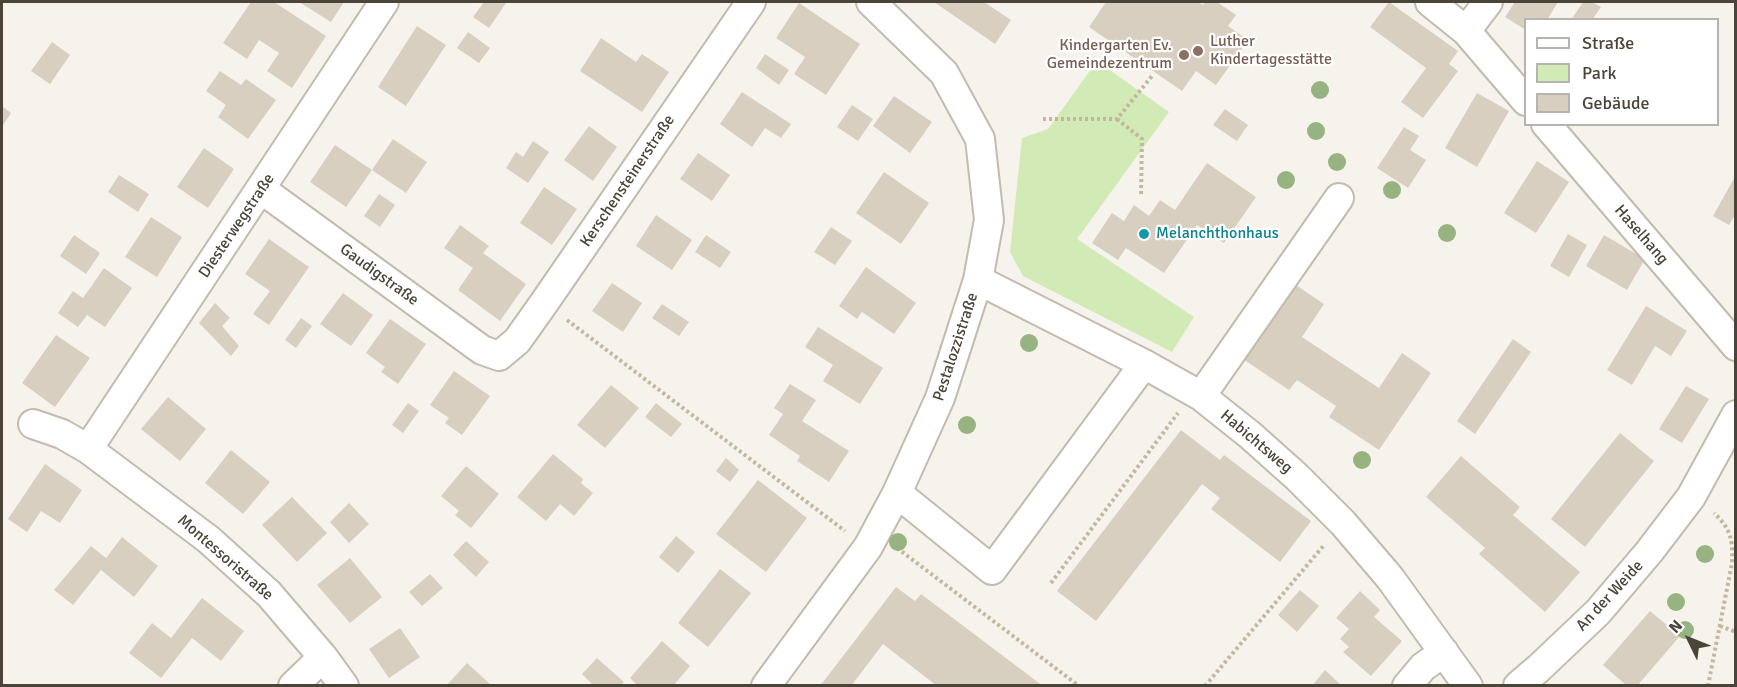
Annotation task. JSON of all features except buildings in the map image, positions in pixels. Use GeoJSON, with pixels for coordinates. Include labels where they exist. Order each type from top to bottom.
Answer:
{"type":"FeatureCollection","features":[{"type":"Feature","properties":{"kind":"street","name":"Diesterwegstraße"},"geometry":{"type":"LineString","coordinates":[[88,449],[384,2]]}},
{"type":"Feature","properties":{"kind":"street","name":"Kerschensteinerstraße"},"geometry":{"type":"LineString","coordinates":[[499,356],[517,341],[751,2]]}},
{"type":"Feature","properties":{"kind":"street","name":"Pestalozzistraße"},"geometry":{"type":"LineString","coordinates":[[766,686],[872,539],[897,493],[940,398],[978,280],[988,220],[980,139],[944,73],[871,2]]}},
{"type":"Feature","properties":{"kind":"street"},"geometry":{"type":"LineString","coordinates":[[1430,2],[1466,31],[1524,99]]}},
{"type":"Feature","properties":{"kind":"street"},"geometry":{"type":"LineString","coordinates":[[1466,31],[1488,2]]}},
{"type":"Feature","properties":{"kind":"street","name":"Haselhang"},"geometry":{"type":"LineString","coordinates":[[1548,126],[1736,346]]}},
{"type":"Feature","properties":{"kind":"street","name":"Gaudigstraße"},"geometry":{"type":"LineString","coordinates":[[261,189],[482,350],[499,356]]}},
{"type":"Feature","properties":{"kind":"street"},"geometry":{"type":"LineString","coordinates":[[1197,394],[1339,198]]}},
{"type":"Feature","properties":{"kind":"street","name":"Habichtsweg"},"geometry":{"type":"LineString","coordinates":[[978,280],[1144,364],[1197,394],[1250,435],[1343,523],[1390,578],[1468,686]]}},
{"type":"Feature","properties":{"kind":"street"},"geometry":{"type":"LineString","coordinates":[[897,493],[992,570],[1144,364]]}},
{"type":"Feature","properties":{"kind":"street","name":"An der Weide"},"geometry":{"type":"LineString","coordinates":[[1518,686],[1598,612],[1649,552],[1691,497],[1736,416]]}},
{"type":"Feature","properties":{"kind":"street","name":"Montessoristraße"},"geometry":{"type":"LineString","coordinates":[[33,424],[62,434],[88,449],[208,539],[269,594],[344,686]]}},
{"type":"Feature","properties":{"kind":"street"},"geometry":{"type":"LineString","coordinates":[[1407,686],[1423,667],[1444,652]]}},
{"type":"Feature","properties":{"kind":"street"},"geometry":{"type":"LineString","coordinates":[[293,686],[322,657]]}},
{"type":"Feature","properties":{"kind":"path"},"geometry":{"type":"LineString","coordinates":[[1117,119],[1152,76]]}},
{"type":"Feature","properties":{"kind":"path"},"geometry":{"type":"LineString","coordinates":[[1043,119],[1117,119],[1142,139],[1141,196]]}},
{"type":"Feature","properties":{"kind":"path"},"geometry":{"type":"LineString","coordinates":[[544,303],[1079,686]]}},
{"type":"Feature","properties":{"kind":"path"},"geometry":{"type":"LineString","coordinates":[[1051,583],[1197,394]]}},
{"type":"Feature","properties":{"kind":"path"},"geometry":{"type":"LineString","coordinates":[[1691,497],[1716,515],[1728,531],[1733,544],[1732,562],[1708,686]]}},
{"type":"Feature","properties":{"kind":"path"},"geometry":{"type":"LineString","coordinates":[[1205,686],[1343,523]]}},
{"type":"Feature","properties":{"kind":"path"},"geometry":{"type":"LineString","coordinates":[[1720,626],[1736,632]]}},
{"type":"Feature","properties":{"kind":"green space"},"geometry":{"type":"Polygon","coordinates":[[[1097,61],[1169,112],[1077,239],[1194,317],[1172,352],[1023,276],[1010,252],[1022,138],[1048,129],[1097,61]]]}},
{"type":"Feature","properties":{"kind":"place","name":"Luther Kindertagesstätte"},"geometry":{"type":"Point","coordinates":[1198,51]}},
{"type":"Feature","properties":{"kind":"place","name":"Kindergarten Ev. Gemeindezentrum"},"geometry":{"type":"Point","coordinates":[1184,55]}},
{"type":"Feature","properties":{"kind":"place","name":"Melanchthonhaus"},"geometry":{"type":"Point","coordinates":[1144,234]}}]}
